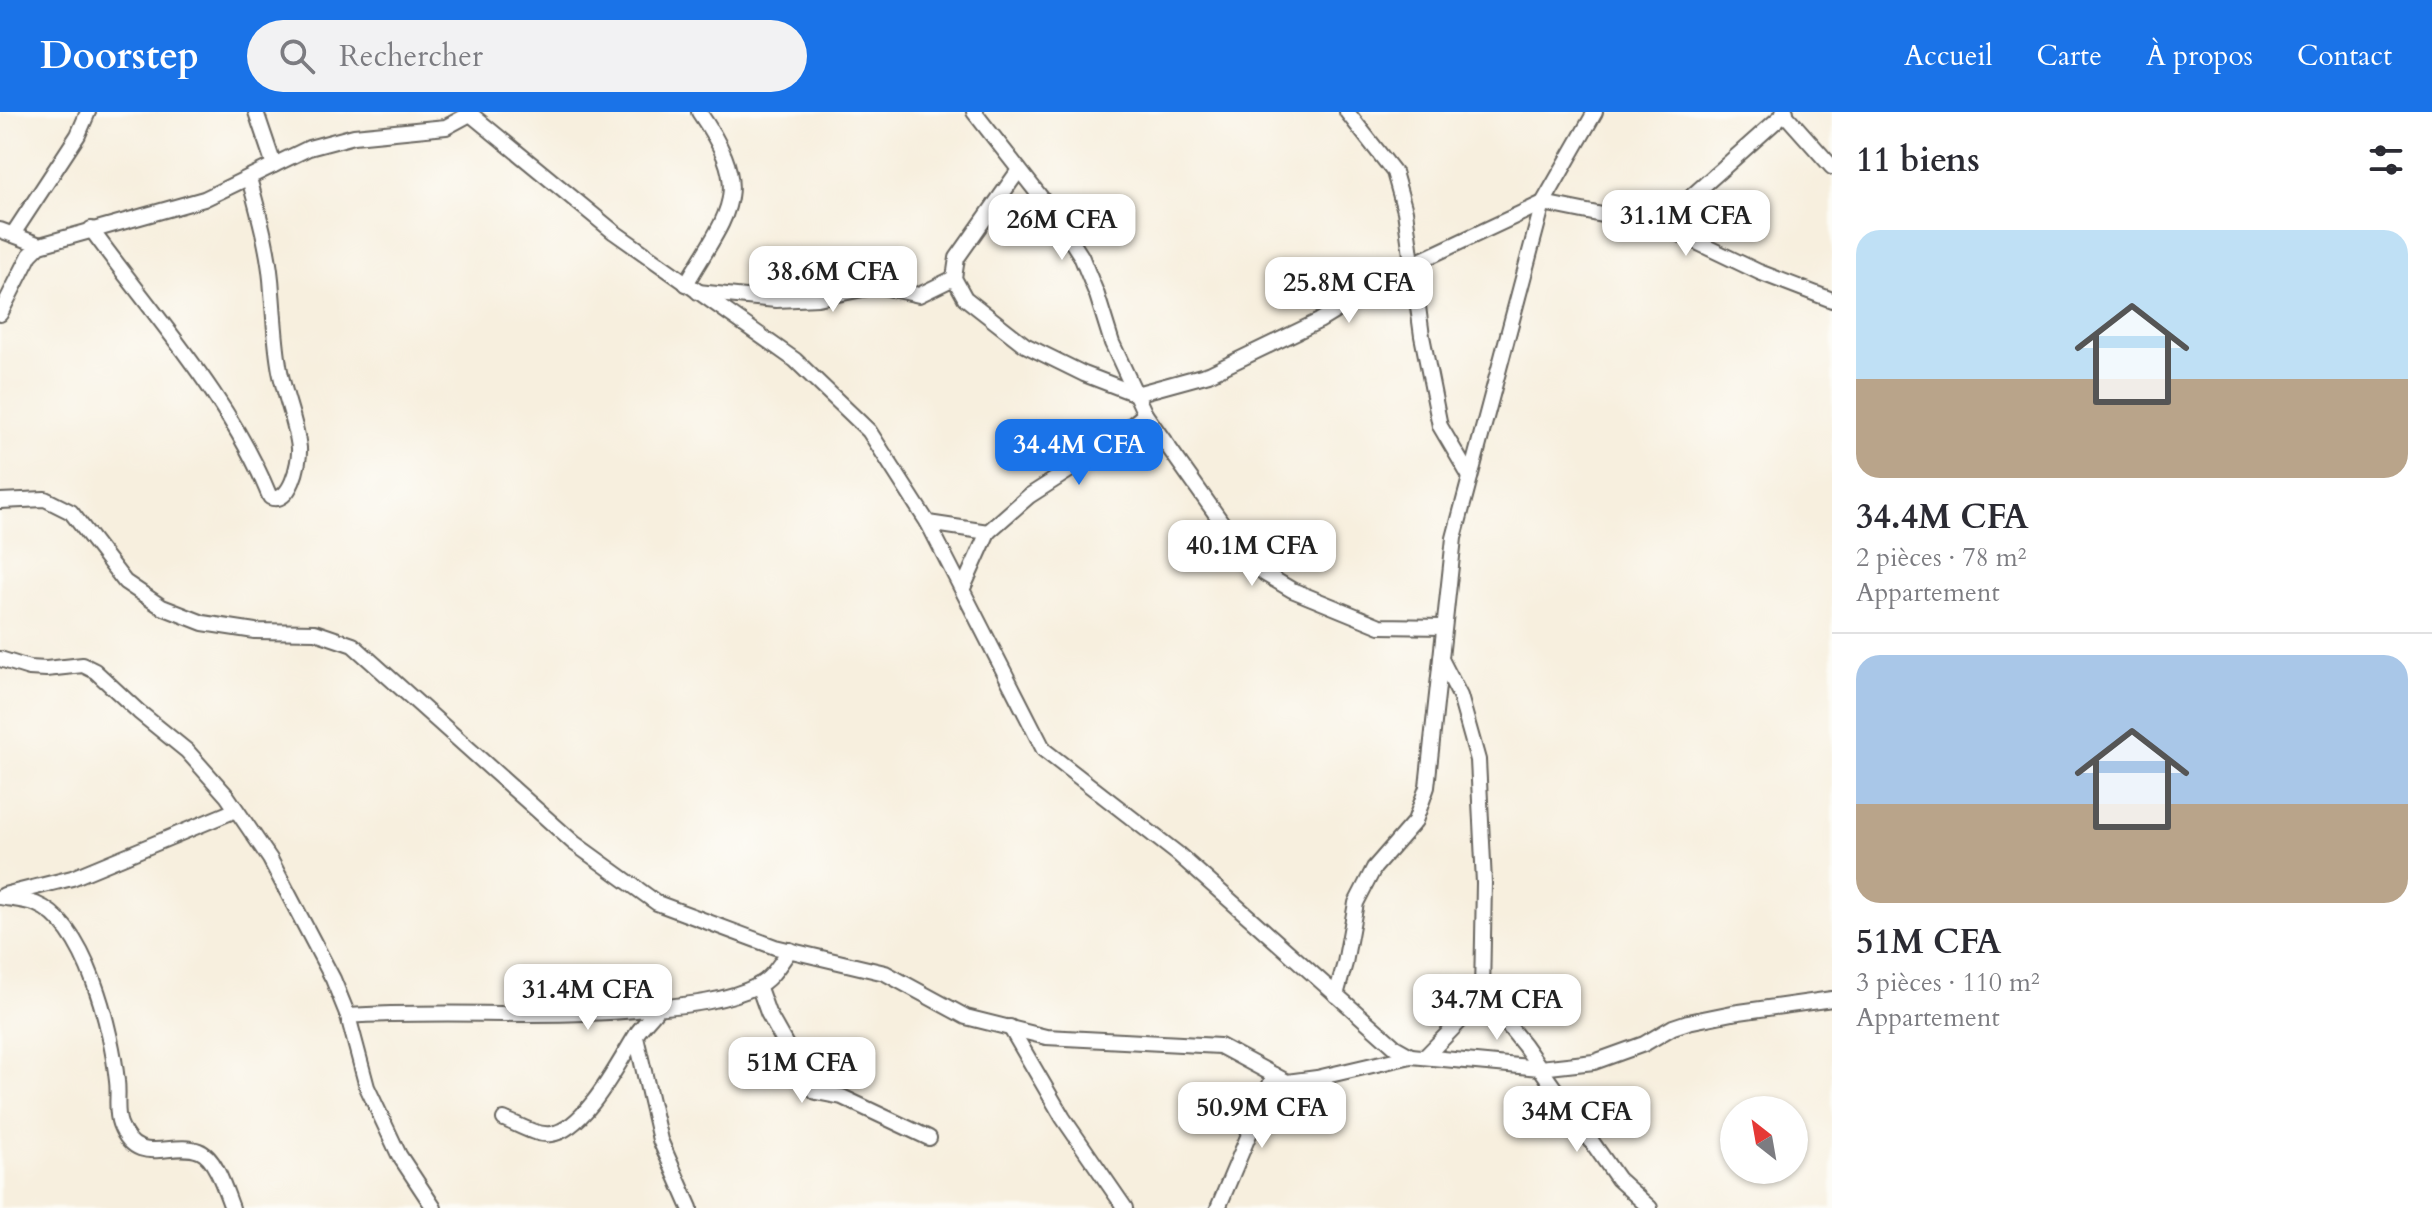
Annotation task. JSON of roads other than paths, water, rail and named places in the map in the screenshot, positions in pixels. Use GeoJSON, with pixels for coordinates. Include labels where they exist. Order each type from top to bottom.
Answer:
{"type":"FeatureCollection","features":[{"type":"Feature","properties":{"kind":"street"},"geometry":{"type":"LineString","coordinates":[[40,245],[7,232],[78,135],[88,112]]}},
{"type":"Feature","properties":{"kind":"street"},"geometry":{"type":"LineString","coordinates":[[256,112],[274,165]]}},
{"type":"Feature","properties":{"kind":"street"},"geometry":{"type":"LineString","coordinates":[[692,288],[727,215],[733,188],[729,166],[715,134],[699,112]]}},
{"type":"Feature","properties":{"kind":"street"},"geometry":{"type":"LineString","coordinates":[[974,112],[1054,214],[1081,256],[1112,343],[1145,414],[1242,551],[1265,574],[1292,590],[1380,626],[1444,627]]}},
{"type":"Feature","properties":{"kind":"street"},"geometry":{"type":"LineString","coordinates":[[1347,112],[1394,172],[1405,211],[1416,298],[1440,426],[1470,477]]}},
{"type":"Feature","properties":{"kind":"street"},"geometry":{"type":"LineString","coordinates":[[1336,995],[1356,903],[1374,868],[1415,821],[1427,787],[1454,538],[1543,203],[1595,112]]}},
{"type":"Feature","properties":{"kind":"street"},"geometry":{"type":"LineString","coordinates":[[0,314],[30,255],[40,245],[204,199],[309,148],[354,136],[446,127],[469,113],[614,232],[795,360],[869,431],[928,523],[1044,750],[1178,854],[1395,1047],[1418,1056],[1540,1068],[1594,1062],[1644,1044],[1688,1022],[1832,999]]}},
{"type":"Feature","properties":{"kind":"street"},"geometry":{"type":"LineString","coordinates":[[1667,228],[1693,195],[1784,113],[1832,167]]}},
{"type":"Feature","properties":{"kind":"street"},"geometry":{"type":"LineString","coordinates":[[1019,170],[964,245],[957,258],[954,278],[965,298],[1025,345],[1084,374],[1136,394],[1209,374],[1319,321],[1411,265],[1543,203],[1667,228],[1759,272],[1832,300]]}},
{"type":"Feature","properties":{"kind":"street"},"geometry":{"type":"LineString","coordinates":[[91,229],[197,370],[243,441],[270,497],[277,499],[284,496],[291,485],[299,451],[279,367],[264,238],[249,178]]}},
{"type":"Feature","properties":{"kind":"street"},"geometry":{"type":"LineString","coordinates":[[692,288],[776,300],[818,298],[878,286],[919,295],[954,278]]}},
{"type":"Feature","properties":{"kind":"street"},"geometry":{"type":"LineString","coordinates":[[1375,287],[1416,298]]}},
{"type":"Feature","properties":{"kind":"street"},"geometry":{"type":"LineString","coordinates":[[963,588],[988,532],[1029,496],[1107,446],[1145,414]]}},
{"type":"Feature","properties":{"kind":"street"},"geometry":{"type":"LineString","coordinates":[[0,501],[45,499],[71,512],[125,582],[162,607],[203,623],[255,631],[315,632],[353,645],[574,843],[657,903],[790,950],[885,973],[966,1017],[1046,1037],[1220,1046],[1287,1082],[1418,1056],[1462,1019],[1482,993],[1484,883],[1478,760],[1460,696],[1441,658]]}},
{"type":"Feature","properties":{"kind":"street"},"geometry":{"type":"LineString","coordinates":[[928,523],[988,532]]}},
{"type":"Feature","properties":{"kind":"street"},"geometry":{"type":"LineString","coordinates":[[0,659],[29,668],[83,665],[95,671],[187,751],[236,810],[270,859],[333,979],[348,1016],[367,1087],[399,1155],[434,1208]]}},
{"type":"Feature","properties":{"kind":"street"},"geometry":{"type":"LineString","coordinates":[[0,897],[72,878],[236,810]]}},
{"type":"Feature","properties":{"kind":"street"},"geometry":{"type":"LineString","coordinates":[[0,897],[37,904],[56,919],[79,948],[95,983],[108,1032],[117,1082],[120,1126],[143,1151],[199,1151],[208,1158],[220,1177],[232,1208]]}},
{"type":"Feature","properties":{"kind":"street"},"geometry":{"type":"LineString","coordinates":[[348,1016],[400,1013],[562,1015],[696,1004],[758,985],[769,978],[790,950]]}},
{"type":"Feature","properties":{"kind":"street"},"geometry":{"type":"LineString","coordinates":[[758,985],[768,1013],[805,1079],[816,1092],[842,1097],[929,1138]]}},
{"type":"Feature","properties":{"kind":"street"},"geometry":{"type":"LineString","coordinates":[[1482,993],[1540,1068],[1618,1179],[1650,1208]]}},
{"type":"Feature","properties":{"kind":"street"},"geometry":{"type":"LineString","coordinates":[[504,1119],[540,1134],[554,1134],[564,1129],[602,1093],[637,1034],[658,1008]]}},
{"type":"Feature","properties":{"kind":"street"},"geometry":{"type":"LineString","coordinates":[[625,1012],[637,1034],[660,1140],[690,1208]]}},
{"type":"Feature","properties":{"kind":"street"},"geometry":{"type":"LineString","coordinates":[[1010,1027],[1063,1118],[1125,1208]]}},
{"type":"Feature","properties":{"kind":"street"},"geometry":{"type":"LineString","coordinates":[[1218,1208],[1274,1075]]}}]}
